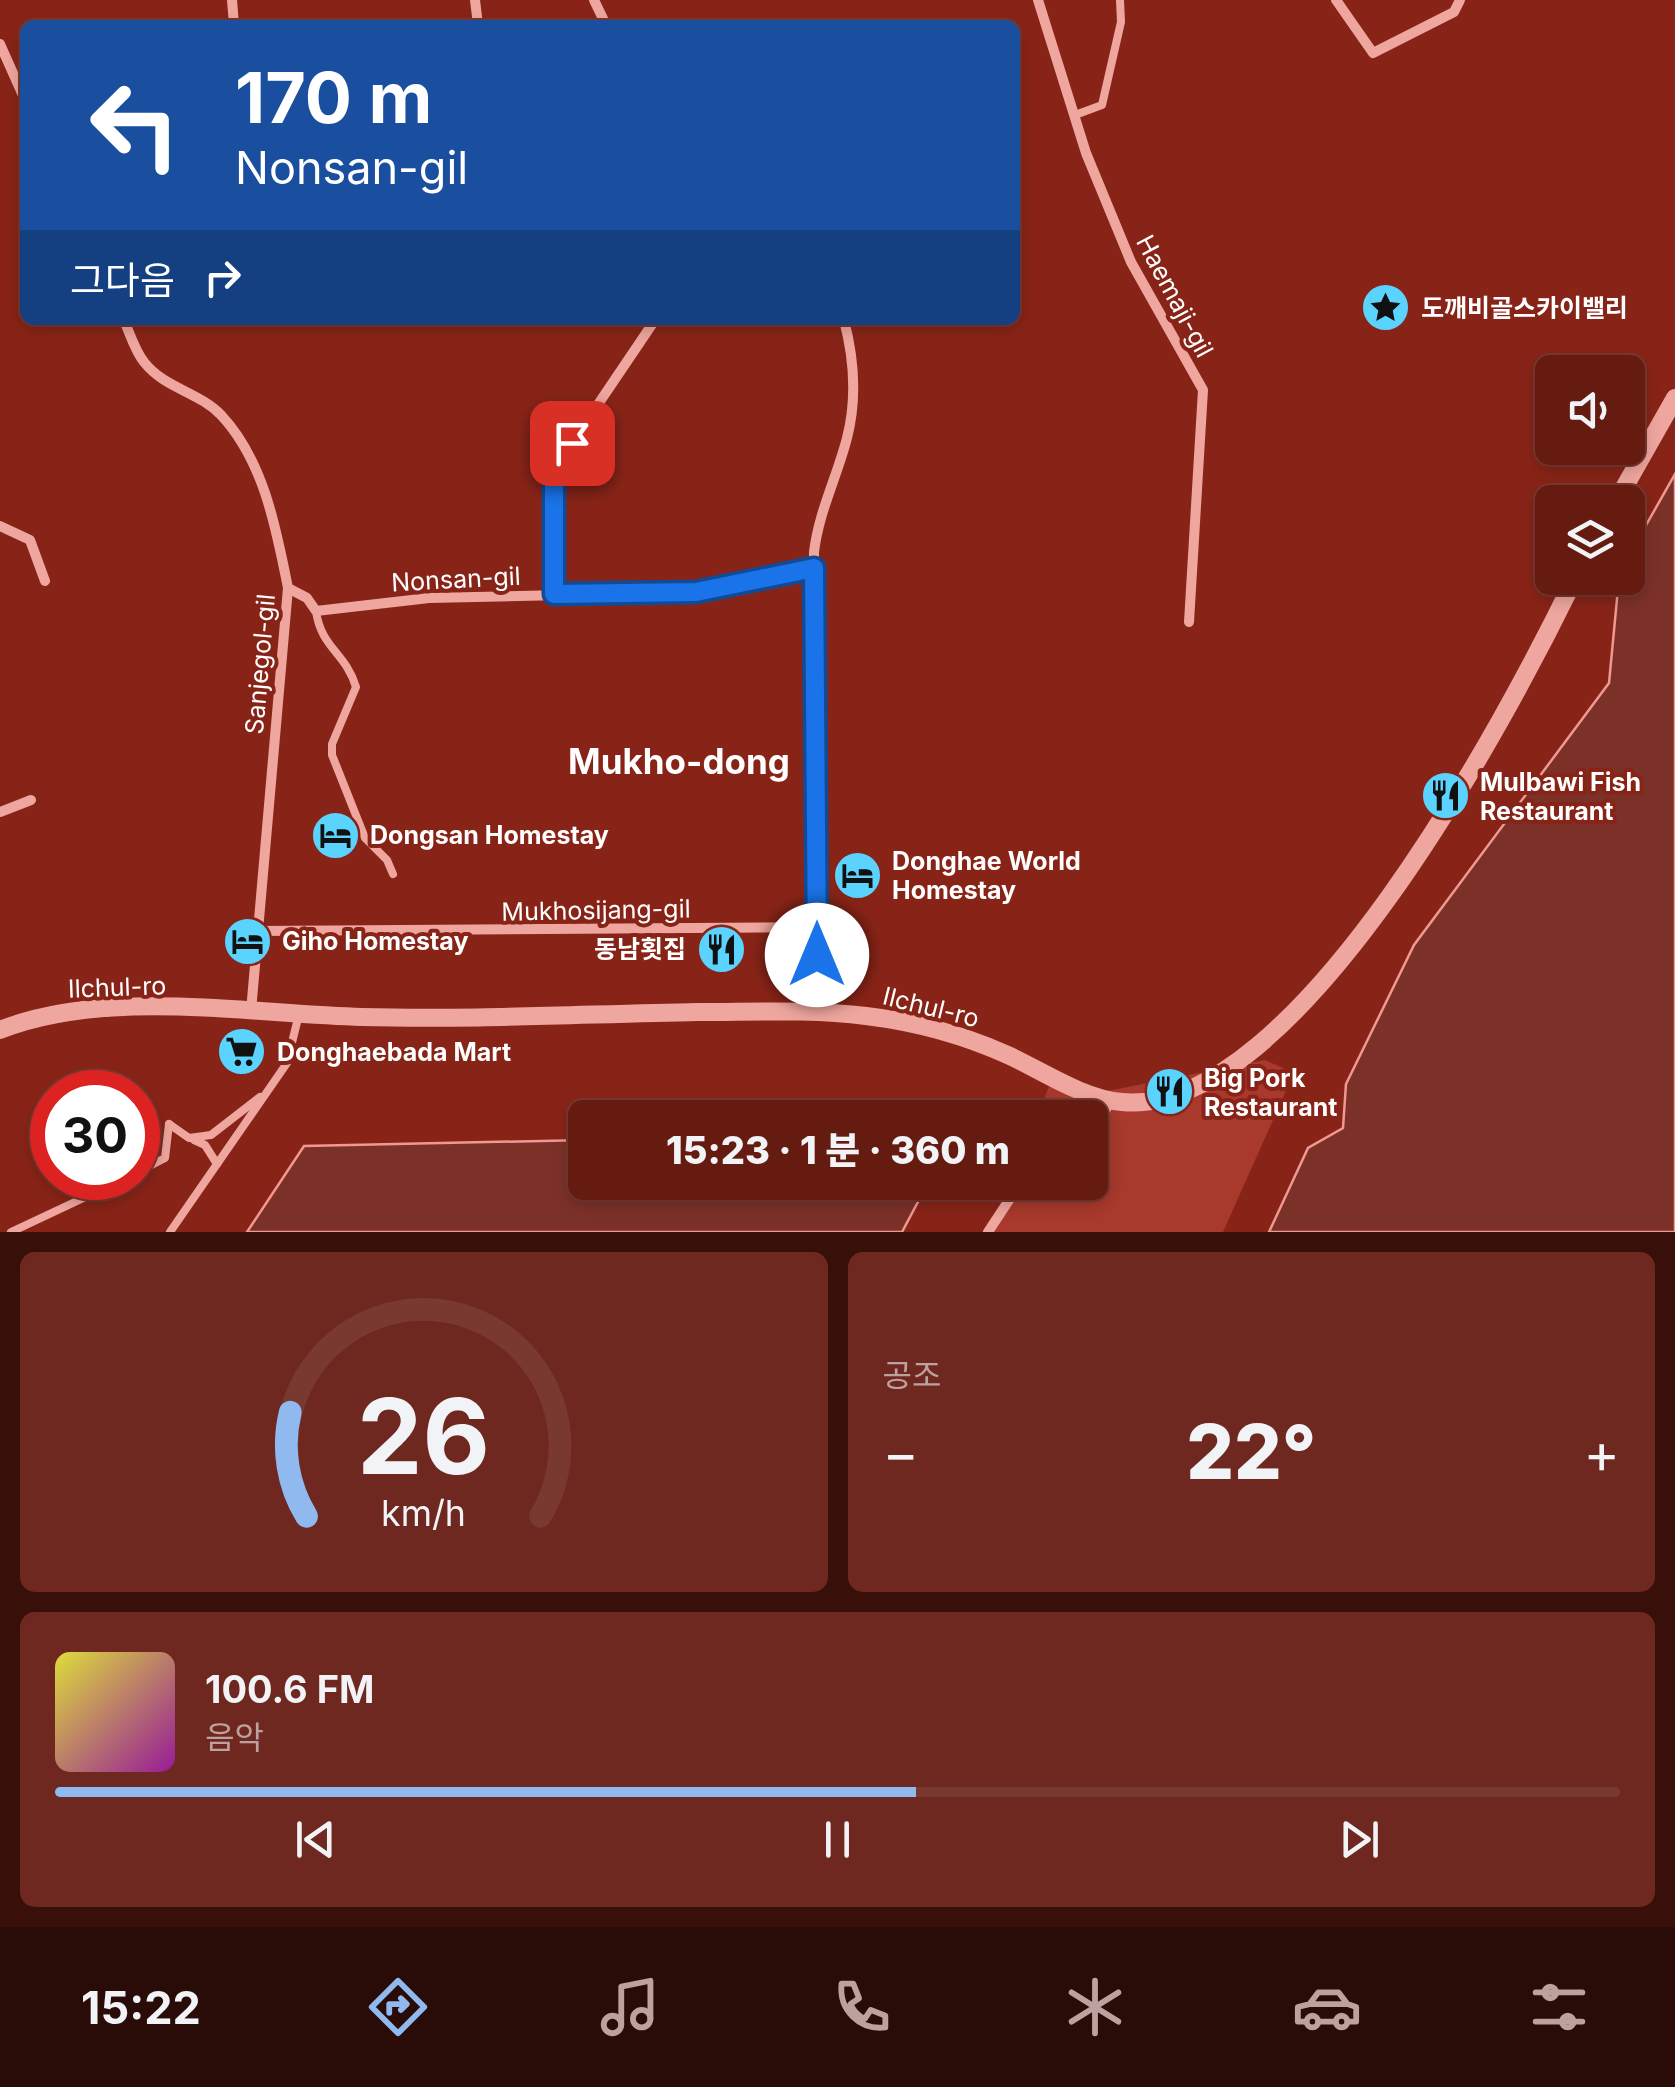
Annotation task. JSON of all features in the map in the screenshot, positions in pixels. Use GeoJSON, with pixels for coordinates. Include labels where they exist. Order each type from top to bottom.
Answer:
{"type":"FeatureCollection","features":[{"type":"Feature","properties":{"kind":"street","name":"Haemaji-gil"},"geometry":{"type":"LineString","coordinates":[[1038,0],[1074,115],[1132,262],[1203,390],[1189,622]]}},
{"type":"Feature","properties":{"kind":"street"},"geometry":{"type":"LineString","coordinates":[[1336,0],[1373,54],[1454,12],[1460,0]]}},
{"type":"Feature","properties":{"kind":"street"},"geometry":{"type":"LineString","coordinates":[[0,44],[20,89]]}},
{"type":"Feature","properties":{"kind":"street","name":"Sanjegol-gil"},"geometry":{"type":"LineString","coordinates":[[126,325],[142,360],[155,374],[219,413],[243,444],[276,527],[288,588],[251,1012]]}},
{"type":"Feature","properties":{"kind":"street"},"geometry":{"type":"LineString","coordinates":[[554,594],[554,468],[652,325]]}},
{"type":"Feature","properties":{"kind":"street"},"geometry":{"type":"LineString","coordinates":[[817,1011],[814,568],[818,520],[847,440],[854,405],[851,347],[845,325]]}},
{"type":"Feature","properties":{"kind":"street"},"geometry":{"type":"LineString","coordinates":[[1626,485],[1675,398]]}},
{"type":"Feature","properties":{"kind":"street"},"geometry":{"type":"LineString","coordinates":[[0,526],[30,540],[45,581]]}},
{"type":"Feature","properties":{"kind":"street","name":"Nonsan-gil"},"geometry":{"type":"LineString","coordinates":[[316,611],[430,598],[709,591],[814,568]]}},
{"type":"Feature","properties":{"kind":"street"},"geometry":{"type":"LineString","coordinates":[[288,588],[307,598],[316,611]]}},
{"type":"Feature","properties":{"kind":"street","name":"Ilchul-ro"},"geometry":{"type":"LineString","coordinates":[[0,1030],[60,1014],[108,1009],[299,1014],[817,1011],[941,1030],[1110,1100],[1138,1102],[1198,1086],[1246,1058],[1277,1030],[1339,960],[1433,833],[1495,730],[1566,595]]}},
{"type":"Feature","properties":{"kind":"street"},"geometry":{"type":"LineString","coordinates":[[0,812],[31,800]]}},
{"type":"Feature","properties":{"kind":"street","name":"Mukhosijang-gil"},"geometry":{"type":"LineString","coordinates":[[257,931],[817,927]]}},
{"type":"Feature","properties":{"kind":"street"},"geometry":{"type":"LineString","coordinates":[[1108,1104],[1110,1100]]}},
{"type":"Feature","properties":{"kind":"street"},"geometry":{"type":"LineString","coordinates":[[988,1232],[1010,1200]]}},
{"type":"Feature","properties":{"kind":"lane"},"geometry":{"type":"LineString","coordinates":[[1074,115],[1102,105],[1121,22],[1120,0]]}},
{"type":"Feature","properties":{"kind":"lane"},"geometry":{"type":"LineString","coordinates":[[316,611],[321,636],[340,654],[356,686],[332,744],[332,755],[364,838],[387,860],[393,874]]}},
{"type":"Feature","properties":{"kind":"lane"},"geometry":{"type":"LineString","coordinates":[[170,1232],[287,1063],[299,1014]]}},
{"type":"Feature","properties":{"kind":"lane"},"geometry":{"type":"LineString","coordinates":[[189,1138],[211,1135],[267,1092]]}},
{"type":"Feature","properties":{"kind":"lane"},"geometry":{"type":"LineString","coordinates":[[160,1160],[164,1158],[170,1124],[205,1144],[217,1164]]}},
{"type":"Feature","properties":{"kind":"lane"},"geometry":{"type":"LineString","coordinates":[[11,1232],[79,1200]]}},
{"type":"Feature","properties":{"kind":"shaded area"},"geometry":{"type":"Polygon","coordinates":[[[1675,474],[1675,1232],[1269,1232],[1308,1148],[1343,1128],[1346,1084],[1414,945],[1609,683],[1617,595],[1645,595],[1645,527],[1675,474]]]}},
{"type":"Feature","properties":{"kind":"shaded area"},"geometry":{"type":"Polygon","coordinates":[[[1265,1060],[1294,1073],[1223,1232],[988,1232],[1004,1200],[1108,1200],[1108,1100],[1044,1100],[1053,1076],[1097,1093],[1265,1060]]]}},
{"type":"Feature","properties":{"kind":"shaded area"},"geometry":{"type":"Polygon","coordinates":[[[568,1140],[568,1200],[919,1200],[902,1232],[247,1232],[304,1146],[568,1140]]]}},
{"type":"Feature","properties":{"kind":"place","name":"도깨비골스카이밸리"},"geometry":{"type":"Point","coordinates":[1386,308]}},
{"type":"Feature","properties":{"kind":"place","name":"Mulbawi Fish Restaurant"},"geometry":{"type":"Point","coordinates":[1445,796]}},
{"type":"Feature","properties":{"kind":"place","name":"Dongsan Homestay"},"geometry":{"type":"Point","coordinates":[335,835]}},
{"type":"Feature","properties":{"kind":"place","name":"Donghae World Homestay"},"geometry":{"type":"Point","coordinates":[857,875]}},
{"type":"Feature","properties":{"kind":"place","name":"Giho Homestay"},"geometry":{"type":"Point","coordinates":[247,941]}},
{"type":"Feature","properties":{"kind":"place","name":"동남횟집"},"geometry":{"type":"Point","coordinates":[721,949]}},
{"type":"Feature","properties":{"kind":"place","name":"Donghaebada Mart"},"geometry":{"type":"Point","coordinates":[242,1052]}},
{"type":"Feature","properties":{"kind":"place","name":"Big Pork Restaurant"},"geometry":{"type":"Point","coordinates":[1169,1092]}},
{"type":"Feature","properties":{"kind":"district","name":"Mukho-dong"},"geometry":{"type":"Point","coordinates":[679,761]}},
{"type":"Feature","properties":{"kind":"route"},"geometry":{"type":"LineString","coordinates":[[572,443],[554,468],[554,594],[696,592],[814,568],[817,955]]}}]}
